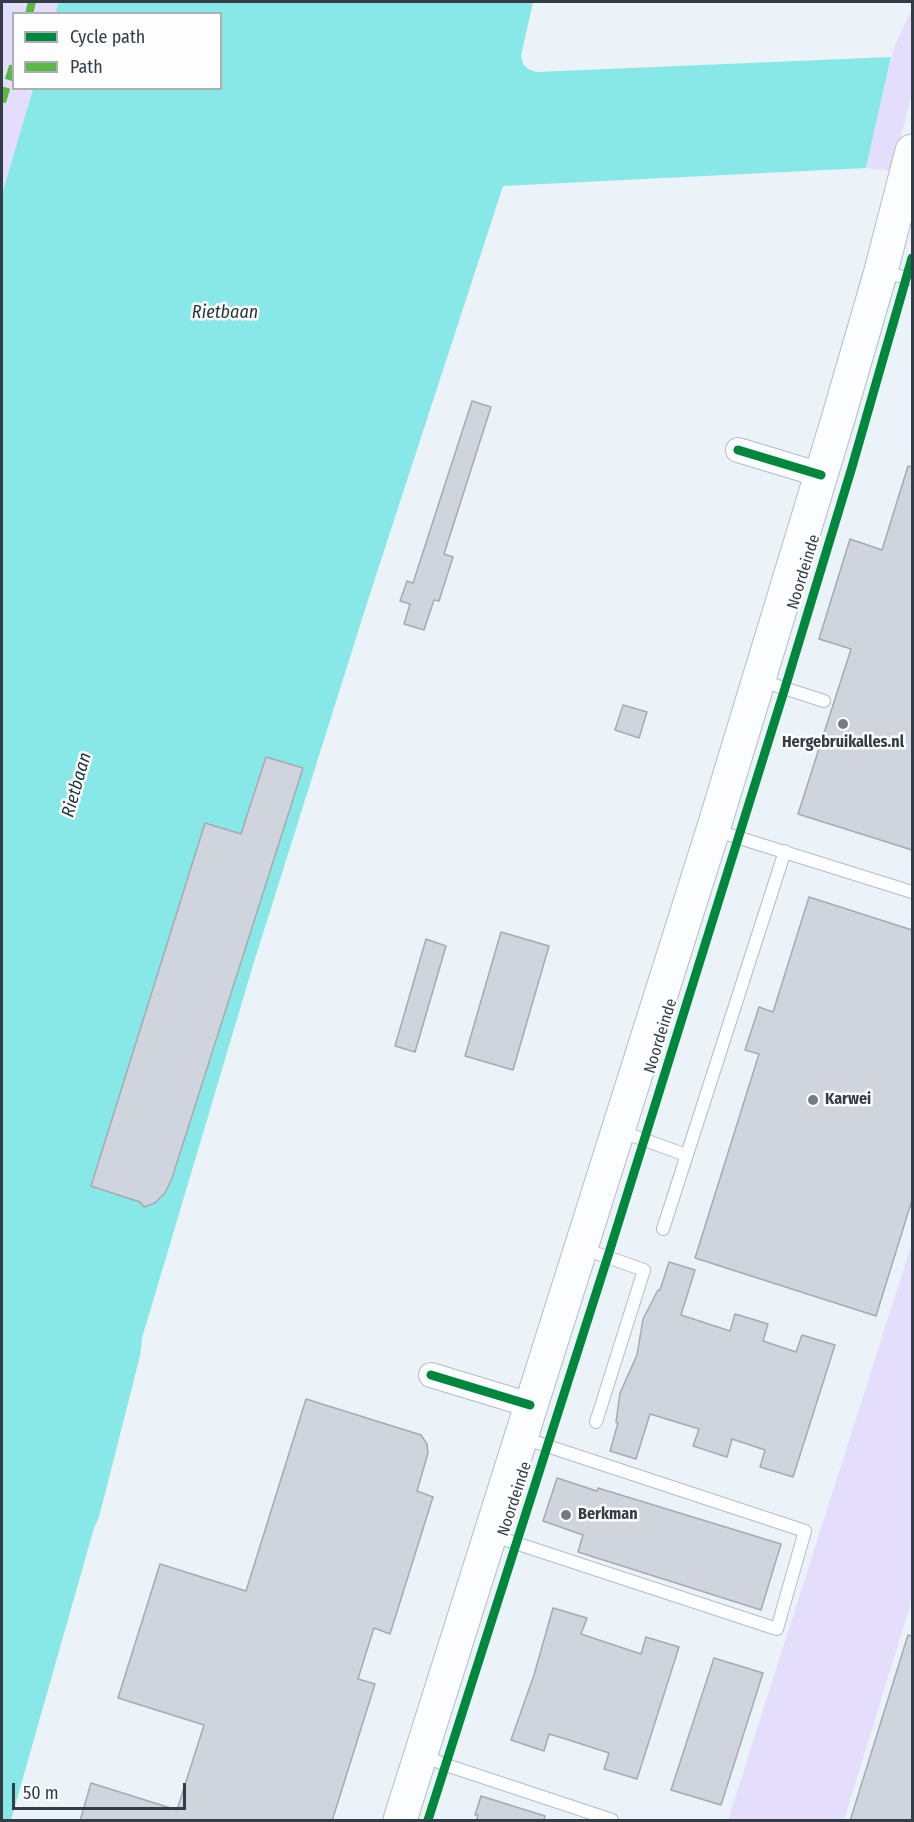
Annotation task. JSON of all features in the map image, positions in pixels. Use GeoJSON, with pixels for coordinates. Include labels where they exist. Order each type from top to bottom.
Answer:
{"type":"FeatureCollection","features":[{"type":"Feature","properties":{"kind":"main road","name":"Noordeinde"},"geometry":{"type":"LineString","coordinates":[[400,1821],[713,830],[881,272],[912,151]]}},
{"type":"Feature","properties":{"kind":"street"},"geometry":{"type":"LineString","coordinates":[[738,450],[821,475]]}},
{"type":"Feature","properties":{"kind":"street"},"geometry":{"type":"LineString","coordinates":[[431,1375],[530,1405]]}},
{"type":"Feature","properties":{"kind":"lane"},"geometry":{"type":"LineString","coordinates":[[881,272],[912,279]]}},
{"type":"Feature","properties":{"kind":"lane"},"geometry":{"type":"LineString","coordinates":[[758,680],[824,701]]}},
{"type":"Feature","properties":{"kind":"lane"},"geometry":{"type":"LineString","coordinates":[[713,830],[912,892]]}},
{"type":"Feature","properties":{"kind":"lane"},"geometry":{"type":"LineString","coordinates":[[663,1229],[784,851]]}},
{"type":"Feature","properties":{"kind":"lane"},"geometry":{"type":"LineString","coordinates":[[617,1130],[686,1155]]}},
{"type":"Feature","properties":{"kind":"lane"},"geometry":{"type":"LineString","coordinates":[[580,1248],[644,1270],[596,1422]]}},
{"type":"Feature","properties":{"kind":"lane"},"geometry":{"type":"LineString","coordinates":[[489,1535],[777,1629],[805,1531],[520,1437]]}},
{"type":"Feature","properties":{"kind":"lane"},"geometry":{"type":"LineString","coordinates":[[420,1754],[446,1765],[612,1821]]}},
{"type":"Feature","properties":{"kind":"shaded area"},"geometry":{"type":"Polygon","coordinates":[[[2,2],[59,2],[55,12],[12,12],[12,90],[33,90],[2,194],[2,2]]]}},
{"type":"Feature","properties":{"kind":"shaded area"},"geometry":{"type":"Polygon","coordinates":[[[912,9],[912,94],[892,171],[866,168],[894,47],[912,9]]]}},
{"type":"Feature","properties":{"kind":"shaded area"},"geometry":{"type":"Polygon","coordinates":[[[912,1243],[912,1599],[844,1820],[728,1820],[912,1243]]]}},
{"type":"Feature","properties":{"kind":"water","name":"Rietbaan"},"geometry":{"type":"Polygon","coordinates":[[[59,2],[533,2],[521,56],[523,64],[536,72],[891,57],[866,168],[503,186],[368,600],[254,962],[142,1338],[140,1356],[99,1517],[11,1820],[2,1820],[2,194],[33,90],[222,90],[222,12],[55,12],[59,2]]]}},
{"type":"Feature","properties":{"kind":"building"},"geometry":{"type":"Polygon","coordinates":[[[472,401],[491,407],[444,554],[453,557],[439,601],[434,600],[424,630],[404,624],[410,604],[400,601],[407,581],[413,583],[472,401]]]}},
{"type":"Feature","properties":{"kind":"building"},"geometry":{"type":"Polygon","coordinates":[[[908,466],[912,467],[912,850],[798,814],[851,649],[819,639],[850,539],[882,550],[908,466]]]}},
{"type":"Feature","properties":{"kind":"building"},"geometry":{"type":"Polygon","coordinates":[[[623,705],[647,712],[639,738],[615,730],[623,705]]]}},
{"type":"Feature","properties":{"kind":"building"},"geometry":{"type":"Polygon","coordinates":[[[266,757],[303,768],[172,1178],[165,1193],[155,1203],[144,1207],[140,1202],[91,1186],[205,823],[241,834],[266,757]]]}},
{"type":"Feature","properties":{"kind":"building"},"geometry":{"type":"Polygon","coordinates":[[[809,897],[912,930],[912,1200],[876,1316],[695,1258],[759,1054],[745,1050],[759,1007],[773,1012],[809,897]]]}},
{"type":"Feature","properties":{"kind":"building"},"geometry":{"type":"Polygon","coordinates":[[[501,932],[549,946],[513,1070],[465,1056],[501,932]]]}},
{"type":"Feature","properties":{"kind":"building"},"geometry":{"type":"Polygon","coordinates":[[[426,939],[446,946],[415,1052],[395,1046],[426,939]]]}},
{"type":"Feature","properties":{"kind":"building"},"geometry":{"type":"Polygon","coordinates":[[[669,1262],[695,1270],[681,1315],[730,1331],[735,1314],[768,1324],[763,1341],[796,1352],[802,1335],[835,1345],[793,1477],[760,1467],[765,1450],[732,1439],[727,1457],[693,1446],[699,1429],[650,1414],[636,1459],[610,1451],[618,1423],[616,1422],[620,1393],[637,1355],[643,1319],[660,1290],[669,1262]]]}},
{"type":"Feature","properties":{"kind":"building"},"geometry":{"type":"Polygon","coordinates":[[[306,1399],[421,1435],[427,1444],[428,1453],[417,1491],[433,1497],[390,1634],[374,1628],[366,1653],[358,1679],[375,1684],[332,1821],[80,1821],[91,1783],[177,1810],[204,1725],[118,1698],[160,1564],[246,1591],[306,1399]]]}},
{"type":"Feature","properties":{"kind":"building"},"geometry":{"type":"Polygon","coordinates":[[[557,1478],[597,1491],[598,1488],[781,1544],[761,1610],[578,1552],[583,1535],[543,1521],[557,1478]]]}},
{"type":"Feature","properties":{"kind":"building"},"geometry":{"type":"Polygon","coordinates":[[[553,1608],[587,1618],[581,1634],[641,1654],[646,1637],[679,1647],[637,1779],[604,1769],[609,1753],[569,1740],[549,1734],[544,1751],[511,1740],[534,1675],[553,1608]]]}},
{"type":"Feature","properties":{"kind":"building"},"geometry":{"type":"Polygon","coordinates":[[[908,1635],[912,1636],[912,1821],[850,1821],[908,1635]]]}},
{"type":"Feature","properties":{"kind":"building"},"geometry":{"type":"Polygon","coordinates":[[[714,1658],[763,1673],[721,1805],[671,1790],[714,1658]]]}},
{"type":"Feature","properties":{"kind":"building"},"geometry":{"type":"Polygon","coordinates":[[[481,1796],[545,1816],[544,1821],[476,1821],[478,1815],[475,1815],[481,1796]]]}},
{"type":"Feature","properties":{"kind":"marked path"},"geometry":{"type":"LineString","coordinates":[[30,12],[32,2]]}},
{"type":"Feature","properties":{"kind":"marked path"},"geometry":{"type":"LineString","coordinates":[[2,102],[12,70]]}},
{"type":"Feature","properties":{"kind":"cycle path"},"geometry":{"type":"LineString","coordinates":[[428,1820],[608,1256],[785,688],[912,258]]}},
{"type":"Feature","properties":{"kind":"cycle path"},"geometry":{"type":"LineString","coordinates":[[738,450],[821,475]]}},
{"type":"Feature","properties":{"kind":"cycle path"},"geometry":{"type":"LineString","coordinates":[[431,1375],[530,1405]]}},
{"type":"Feature","properties":{"kind":"place","name":"Hergebruikalles.nl"},"geometry":{"type":"Point","coordinates":[843,724]}},
{"type":"Feature","properties":{"kind":"place","name":"Karwei"},"geometry":{"type":"Point","coordinates":[813,1100]}},
{"type":"Feature","properties":{"kind":"place","name":"Berkman"},"geometry":{"type":"Point","coordinates":[566,1515]}}]}
